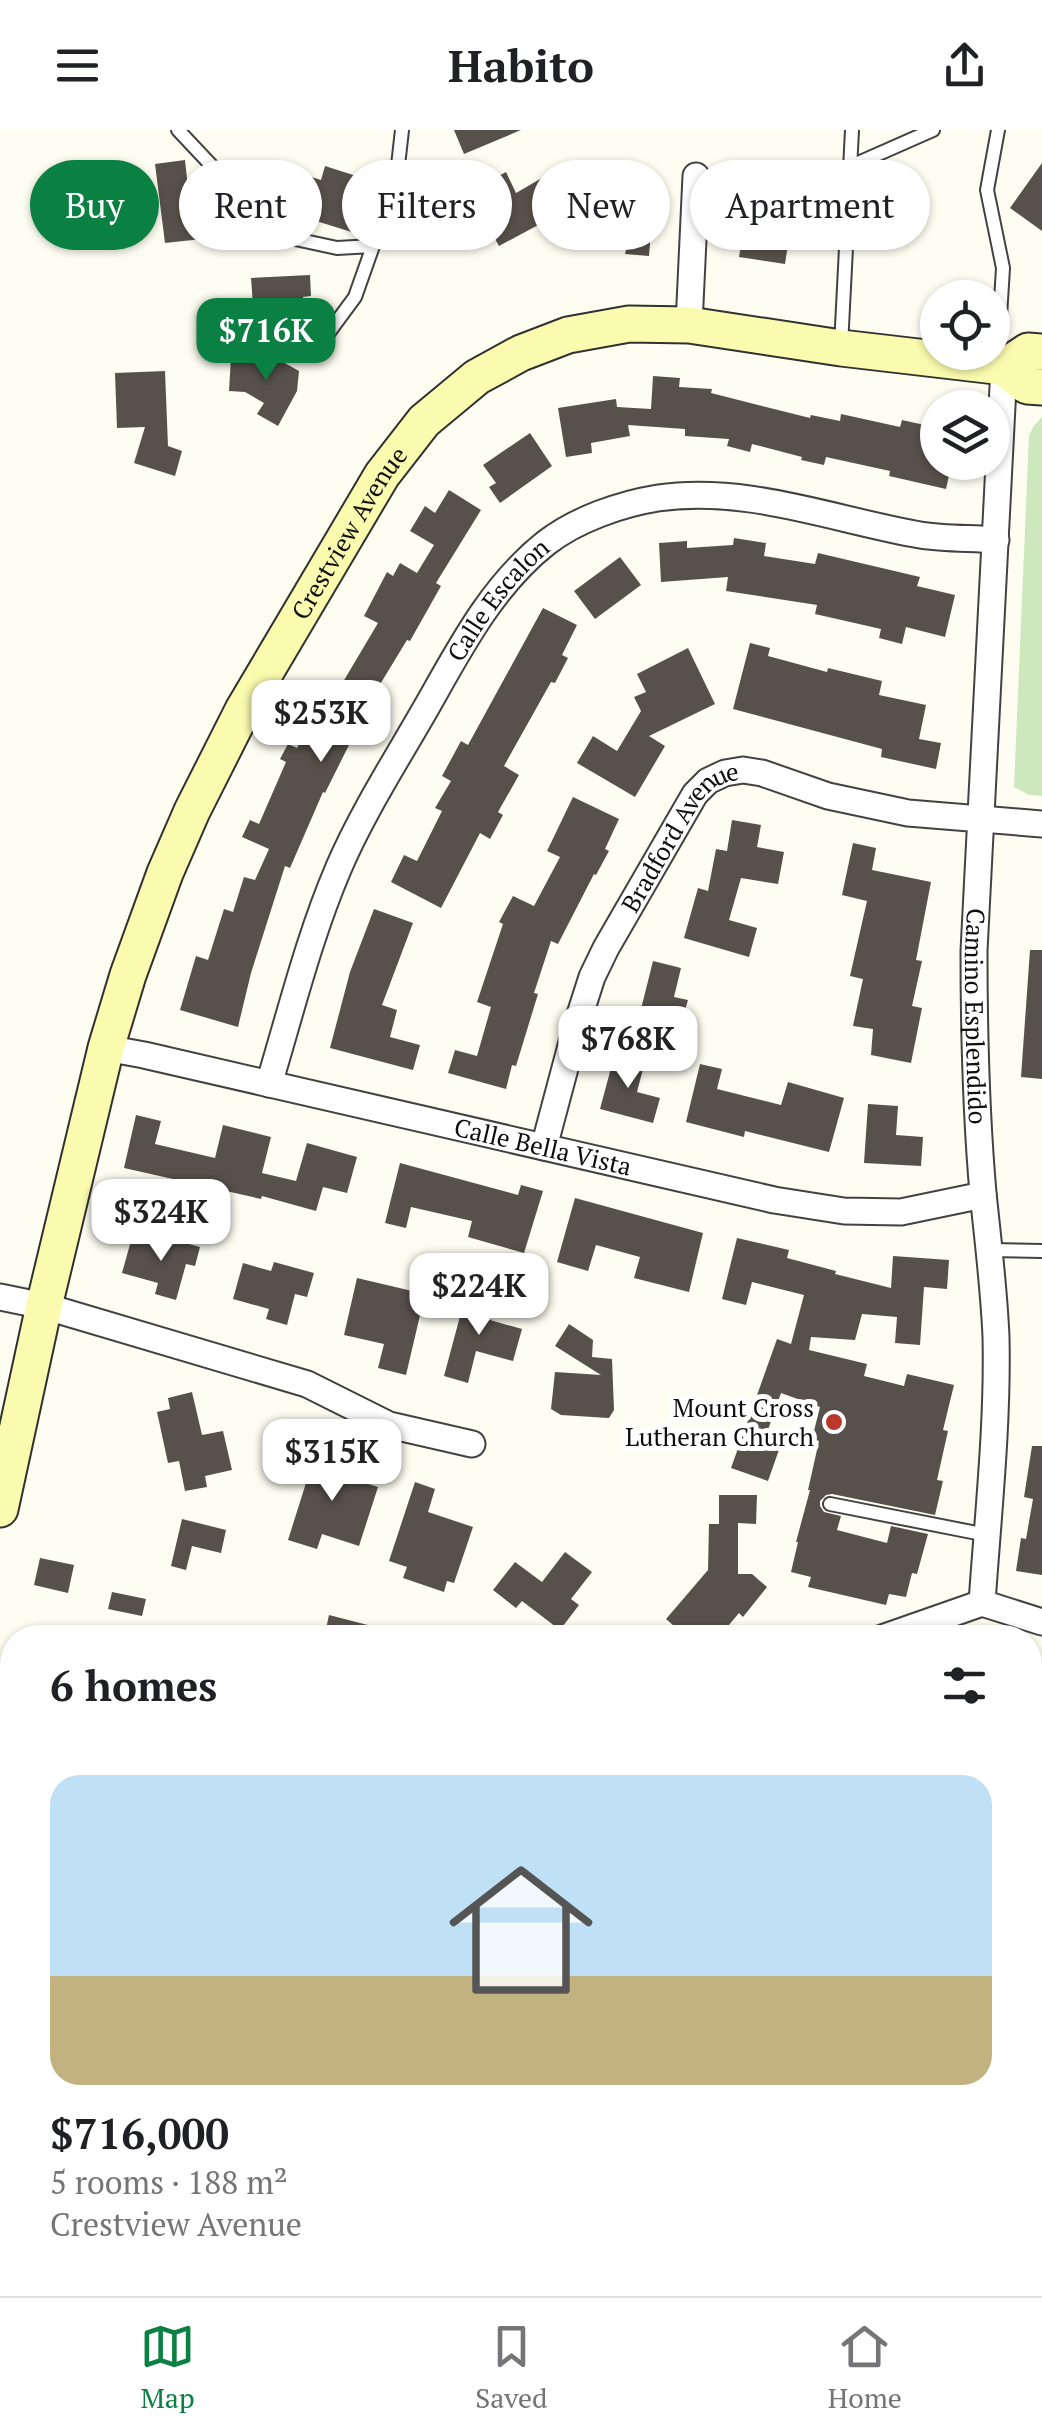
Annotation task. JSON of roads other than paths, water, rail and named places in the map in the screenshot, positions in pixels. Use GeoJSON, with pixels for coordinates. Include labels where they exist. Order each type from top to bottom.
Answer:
{"type":"FeatureCollection","features":[{"type":"Feature","properties":{"kind":"street"},"geometry":{"type":"LineString","coordinates":[[688,325],[692,250]]}},
{"type":"Feature","properties":{"kind":"street","name":"Crestview Avenue"},"geometry":{"type":"LineString","coordinates":[[0,1509],[106,1048],[152,906],[206,782],[256,686],[377,484],[412,434],[476,377],[536,346],[601,328],[688,325],[920,357]]}},
{"type":"Feature","properties":{"kind":"street","name":"Crestview Avenue"},"geometry":{"type":"LineString","coordinates":[[1010,361],[1028,351],[1042,352]]}},
{"type":"Feature","properties":{"kind":"street","name":"Camino Esplendido"},"geometry":{"type":"LineString","coordinates":[[982,1602],[996,1405],[996,1337],[974,1024],[974,950],[996,540],[1000,370]]}},
{"type":"Feature","properties":{"kind":"street","name":"Crestview Avenue"},"geometry":{"type":"LineString","coordinates":[[1004,370],[1027,386],[1042,388]]}},
{"type":"Feature","properties":{"kind":"street","name":"Calle Escalon"},"geometry":{"type":"LineString","coordinates":[[269,1084],[299,978],[349,846],[467,637],[515,570],[548,542],[594,517],[631,504],[704,495],[786,505],[924,536],[996,540]]}},
{"type":"Feature","properties":{"kind":"street","name":"Bradford Avenue"},"geometry":{"type":"LineString","coordinates":[[544,1147],[592,977],[695,794],[708,781],[744,770],[828,796],[908,813],[1042,824]]}},
{"type":"Feature","properties":{"kind":"street","name":"Calle Bella Vista"},"geometry":{"type":"LineString","coordinates":[[106,1048],[774,1200],[844,1211],[901,1212],[984,1195]]}},
{"type":"Feature","properties":{"kind":"street"},"geometry":{"type":"LineString","coordinates":[[0,1297],[44,1306],[307,1384],[389,1425],[472,1444]]}},
{"type":"Feature","properties":{"kind":"street"},"geometry":{"type":"LineString","coordinates":[[918,1625],[982,1602],[1042,1622]]}},
{"type":"Feature","properties":{"kind":"lane"},"geometry":{"type":"LineString","coordinates":[[178,130],[260,218],[286,237],[342,248]]}},
{"type":"Feature","properties":{"kind":"lane"},"geometry":{"type":"LineString","coordinates":[[399,160],[402,130]]}},
{"type":"Feature","properties":{"kind":"lane"},"geometry":{"type":"LineString","coordinates":[[849,160],[852,130]]}},
{"type":"Feature","properties":{"kind":"lane"},"geometry":{"type":"LineString","coordinates":[[862,160],[934,130]]}},
{"type":"Feature","properties":{"kind":"lane"},"geometry":{"type":"LineString","coordinates":[[998,130],[987,190],[1003,280]]}},
{"type":"Feature","properties":{"kind":"lane"},"geometry":{"type":"LineString","coordinates":[[321,343],[354,296],[372,250]]}},
{"type":"Feature","properties":{"kind":"lane"},"geometry":{"type":"LineString","coordinates":[[841,348],[845,250]]}},
{"type":"Feature","properties":{"kind":"lane"},"geometry":{"type":"LineString","coordinates":[[991,1250],[1042,1251]]}},
{"type":"Feature","properties":{"kind":"lane"},"geometry":{"type":"LineString","coordinates":[[830,1504],[986,1535]]}},
{"type":"Feature","properties":{"kind":"place","name":"Mount Cross Lutheran Church"},"geometry":{"type":"Point","coordinates":[834,1422]}}]}
